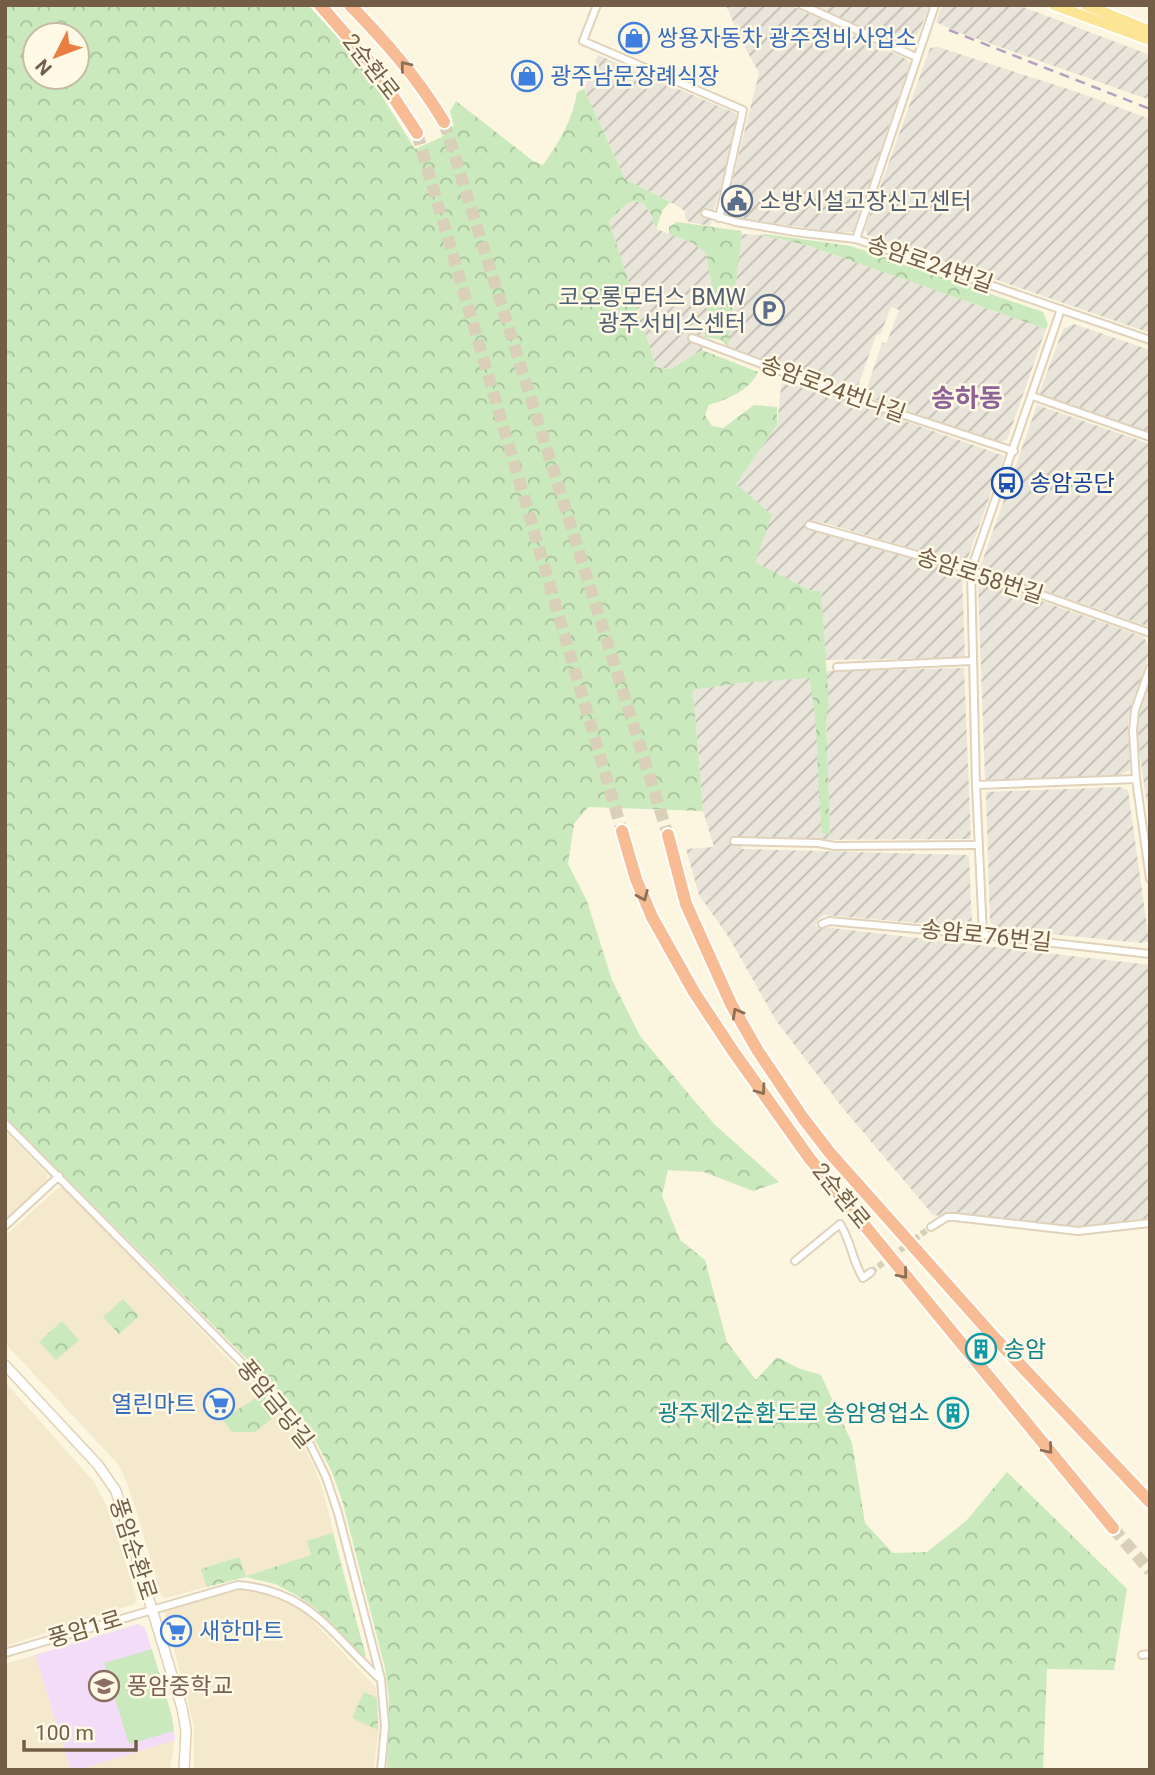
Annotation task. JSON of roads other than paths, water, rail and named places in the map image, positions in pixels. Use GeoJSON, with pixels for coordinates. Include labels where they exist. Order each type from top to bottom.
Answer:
{"type":"FeatureCollection","features":[{"type":"Feature","properties":{"kind":"highway","name":"2순환로"},"geometry":{"type":"LineString","coordinates":[[320,5],[373,66],[417,134]]}},
{"type":"Feature","properties":{"kind":"highway","name":"2순환로"},"geometry":{"type":"LineString","coordinates":[[349,5],[419,83],[444,122]]}},
{"type":"Feature","properties":{"kind":"highway","name":"2순환로"},"geometry":{"type":"LineString","coordinates":[[622,831],[636,879],[657,926],[694,992],[733,1051],[819,1170],[1113,1528]]}},
{"type":"Feature","properties":{"kind":"highway","name":"2순환로"},"geometry":{"type":"LineString","coordinates":[[668,835],[686,904],[731,1003],[758,1051],[803,1118],[830,1153],[975,1316],[1150,1502]]}},
{"type":"Feature","properties":{"kind":"main road"},"geometry":{"type":"LineString","coordinates":[[1054,5],[1150,40]]}},
{"type":"Feature","properties":{"kind":"main road"},"geometry":{"type":"LineString","coordinates":[[1086,5],[1147,29]]}},
{"type":"Feature","properties":{"kind":"main road"},"geometry":{"type":"LineString","coordinates":[[1069,11],[1150,47]]}},
{"type":"Feature","properties":{"kind":"street"},"geometry":{"type":"LineString","coordinates":[[597,5],[583,41],[743,110],[719,218]]}},
{"type":"Feature","properties":{"kind":"street"},"geometry":{"type":"LineString","coordinates":[[802,5],[916,57]]}},
{"type":"Feature","properties":{"kind":"street"},"geometry":{"type":"LineString","coordinates":[[856,239],[934,5]]}},
{"type":"Feature","properties":{"kind":"street","name":"송암로24번길"},"geometry":{"type":"LineString","coordinates":[[705,214],[795,232],[856,239],[1150,340]]}},
{"type":"Feature","properties":{"kind":"street"},"geometry":{"type":"LineString","coordinates":[[983,935],[971,570],[1014,451],[1060,309]]}},
{"type":"Feature","properties":{"kind":"street","name":"송암로24번나길"},"geometry":{"type":"LineString","coordinates":[[692,338],[858,400],[1014,451]]}},
{"type":"Feature","properties":{"kind":"street"},"geometry":{"type":"LineString","coordinates":[[1032,396],[1150,437]]}},
{"type":"Feature","properties":{"kind":"street","name":"송암로58번길"},"geometry":{"type":"LineString","coordinates":[[808,525],[971,570],[1150,633]]}},
{"type":"Feature","properties":{"kind":"street"},"geometry":{"type":"LineString","coordinates":[[837,667],[972,662]]}},
{"type":"Feature","properties":{"kind":"street"},"geometry":{"type":"LineString","coordinates":[[1150,668],[1133,720],[1136,779],[1150,879]]}},
{"type":"Feature","properties":{"kind":"street"},"geometry":{"type":"LineString","coordinates":[[976,785],[1136,779]]}},
{"type":"Feature","properties":{"kind":"street"},"geometry":{"type":"LineString","coordinates":[[734,841],[818,843],[835,846],[979,845]]}},
{"type":"Feature","properties":{"kind":"street","name":"송암로76번길"},"geometry":{"type":"LineString","coordinates":[[822,924],[829,921],[983,935],[1150,954]]}},
{"type":"Feature","properties":{"kind":"street","name":"풍암금당길"},"geometry":{"type":"LineString","coordinates":[[5,1123],[267,1388],[307,1438],[326,1478],[338,1513],[381,1679],[385,1726],[381,1770]]}},
{"type":"Feature","properties":{"kind":"street"},"geometry":{"type":"LineString","coordinates":[[5,1226],[59,1176]]}},
{"type":"Feature","properties":{"kind":"street"},"geometry":{"type":"LineString","coordinates":[[931,1227],[947,1217],[1079,1231],[1150,1223]]}},
{"type":"Feature","properties":{"kind":"street"},"geometry":{"type":"LineString","coordinates":[[795,1261],[840,1224],[846,1232],[852,1258],[863,1279],[871,1272]]}},
{"type":"Feature","properties":{"kind":"street","name":"풍암순환로"},"geometry":{"type":"LineString","coordinates":[[5,1365],[98,1465],[116,1491],[182,1708],[186,1730],[184,1770]]}},
{"type":"Feature","properties":{"kind":"street","name":"풍암1로"},"geometry":{"type":"LineString","coordinates":[[5,1653],[238,1585],[275,1590],[293,1598],[312,1612],[381,1679]]}},
{"type":"Feature","properties":{"kind":"street"},"geometry":{"type":"LineString","coordinates":[[1142,1655],[1150,1654]]}},
{"type":"Feature","properties":{"kind":"tunnel"},"geometry":{"type":"LineString","coordinates":[[444,122],[668,835]]}},
{"type":"Feature","properties":{"kind":"tunnel"},"geometry":{"type":"LineString","coordinates":[[417,133],[622,831]]}},
{"type":"Feature","properties":{"kind":"tunnel"},"geometry":{"type":"LineString","coordinates":[[871,1272],[931,1227]]}},
{"type":"Feature","properties":{"kind":"tunnel"},"geometry":{"type":"LineString","coordinates":[[1113,1528],[1150,1571]]}},
{"type":"Feature","properties":{"kind":"railway"},"geometry":{"type":"LineString","coordinates":[[949,30],[1150,109]]}},
{"type":"Feature","properties":{"kind":"place","name":"쌍용자동차 광주정비사업소"},"geometry":{"type":"Point","coordinates":[634,38]}},
{"type":"Feature","properties":{"kind":"place","name":"광주남문장례식장"},"geometry":{"type":"Point","coordinates":[527,76]}},
{"type":"Feature","properties":{"kind":"place","name":"소방시설고장신고센터"},"geometry":{"type":"Point","coordinates":[737,201]}},
{"type":"Feature","properties":{"kind":"place","name":"코오롱모터스 BMW 광주서비스센터"},"geometry":{"type":"Point","coordinates":[769,310]}},
{"type":"Feature","properties":{"kind":"place","name":"송암공단"},"geometry":{"type":"Point","coordinates":[1007,483]}},
{"type":"Feature","properties":{"kind":"place","name":"송암"},"geometry":{"type":"Point","coordinates":[981,1349]}},
{"type":"Feature","properties":{"kind":"place","name":"열린마트"},"geometry":{"type":"Point","coordinates":[219,1404]}},
{"type":"Feature","properties":{"kind":"place","name":"광주제2순환도로 송암영업소"},"geometry":{"type":"Point","coordinates":[953,1413]}},
{"type":"Feature","properties":{"kind":"place","name":"새한마트"},"geometry":{"type":"Point","coordinates":[176,1631]}},
{"type":"Feature","properties":{"kind":"place","name":"풍암중학교"},"geometry":{"type":"Point","coordinates":[104,1686]}},
{"type":"Feature","properties":{"kind":"district","name":"송하동"},"geometry":{"type":"Point","coordinates":[967,398]}}]}
